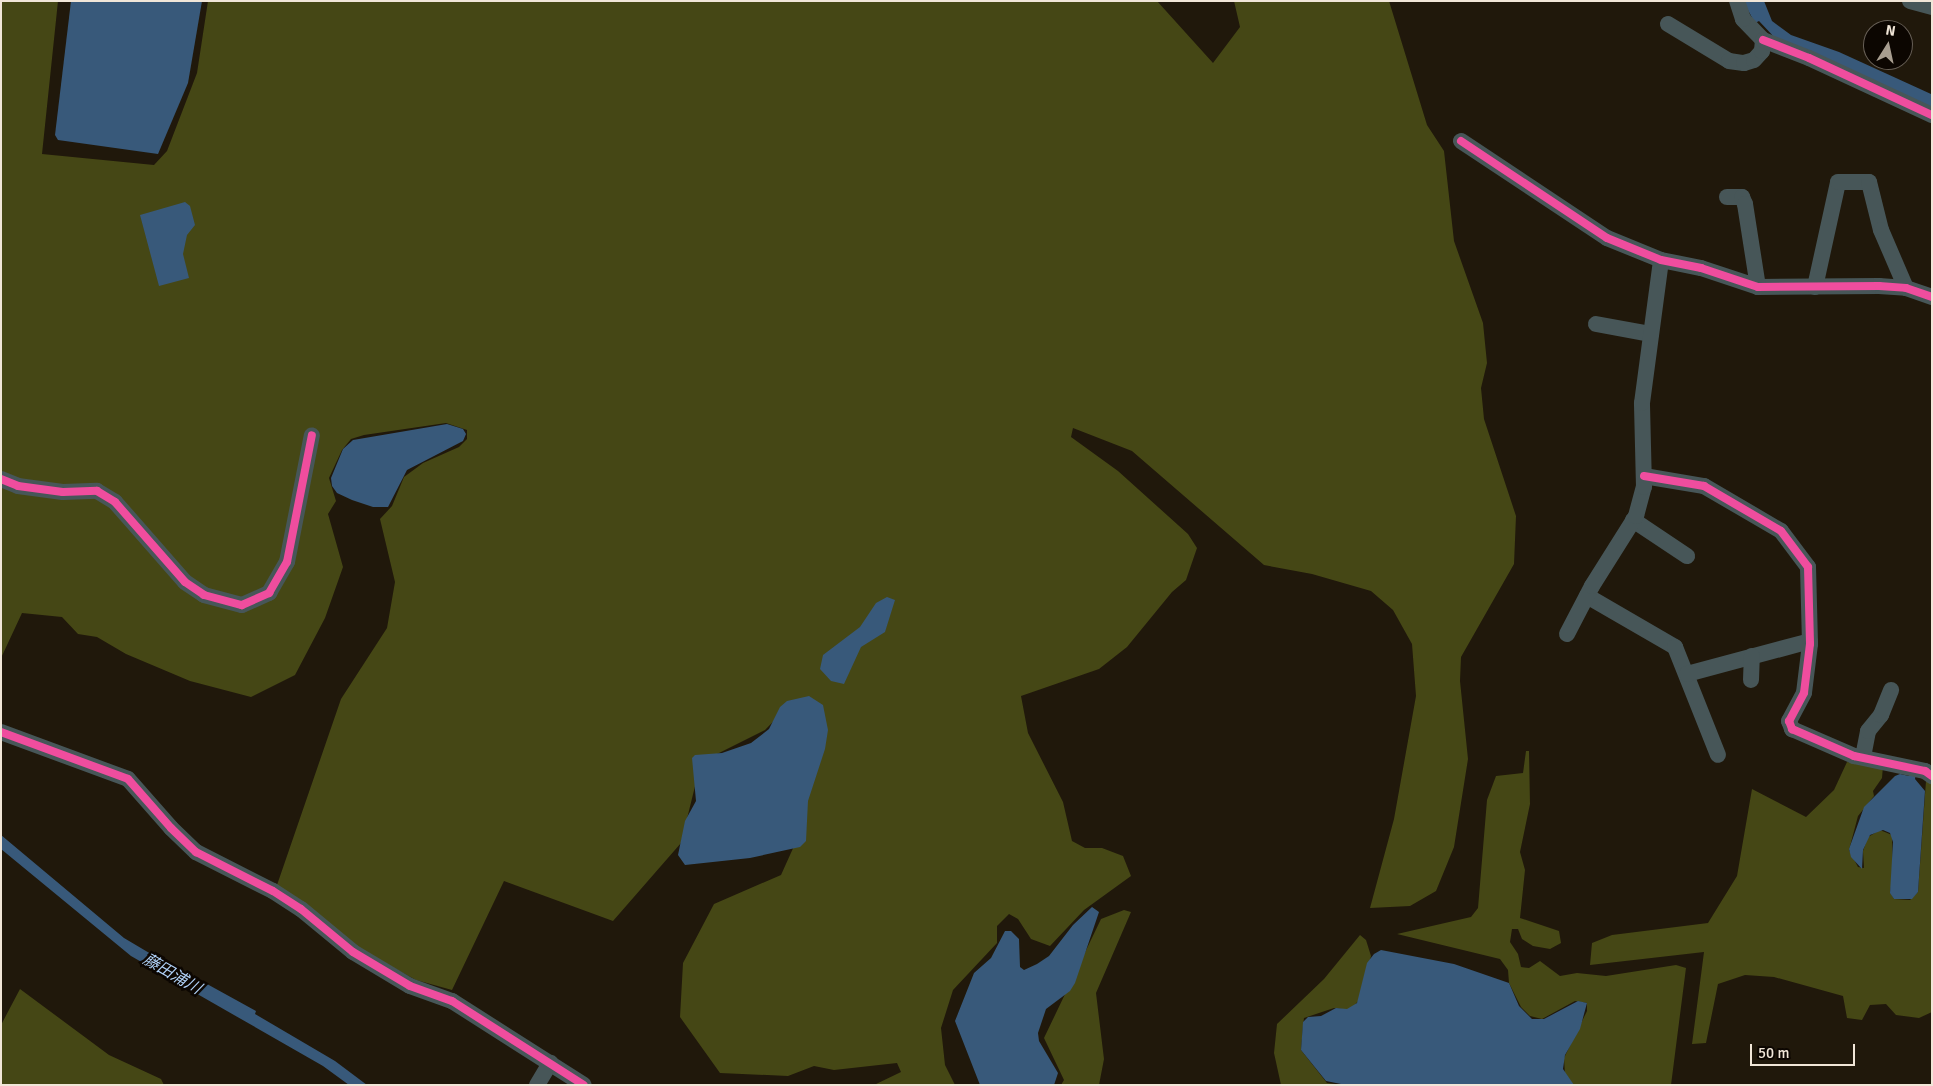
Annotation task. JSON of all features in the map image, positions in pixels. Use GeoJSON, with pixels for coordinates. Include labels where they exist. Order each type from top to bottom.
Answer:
{"type":"FeatureCollection","features":[{"type":"Feature","properties":{"kind":"street"},"geometry":{"type":"LineString","coordinates":[[1737,1],[1743,19],[1763,40],[1809,58],[1932,115]]}},
{"type":"Feature","properties":{"kind":"street"},"geometry":{"type":"LineString","coordinates":[[1910,1],[1932,7]]}},
{"type":"Feature","properties":{"kind":"street"},"geometry":{"type":"LineString","coordinates":[[1668,24],[1736,62],[1754,60],[1762,51],[1763,40]]}},
{"type":"Feature","properties":{"kind":"street"},"geometry":{"type":"LineString","coordinates":[[1461,141],[1607,238],[1661,260],[1701,268],[1758,287],[1906,288],[1932,297]]}},
{"type":"Feature","properties":{"kind":"street"},"geometry":{"type":"LineString","coordinates":[[1815,287],[1838,182],[1869,182],[1882,230],[1906,288]]}},
{"type":"Feature","properties":{"kind":"street"},"geometry":{"type":"LineString","coordinates":[[1727,197],[1742,197],[1745,204],[1758,287]]}},
{"type":"Feature","properties":{"kind":"street"},"geometry":{"type":"LineString","coordinates":[[1566,634],[1586,596],[1633,520],[1644,487],[1642,403],[1661,260]]}},
{"type":"Feature","properties":{"kind":"street"},"geometry":{"type":"LineString","coordinates":[[1596,324],[1651,334]]}},
{"type":"Feature","properties":{"kind":"street"},"geometry":{"type":"LineString","coordinates":[[1,479],[18,486],[54,491],[97,491],[115,502],[185,582],[204,595],[242,605],[269,593],[287,562],[312,435]]}},
{"type":"Feature","properties":{"kind":"street"},"geometry":{"type":"LineString","coordinates":[[1644,476],[1704,486],[1781,531],[1808,567],[1810,640],[1804,693],[1789,721],[1792,729],[1854,756],[1925,771],[1932,776]]}},
{"type":"Feature","properties":{"kind":"street"},"geometry":{"type":"LineString","coordinates":[[1633,520],[1687,556]]}},
{"type":"Feature","properties":{"kind":"street"},"geometry":{"type":"LineString","coordinates":[[1586,596],[1666,639],[1675,647],[1718,755]]}},
{"type":"Feature","properties":{"kind":"street"},"geometry":{"type":"LineString","coordinates":[[1687,674],[1810,640]]}},
{"type":"Feature","properties":{"kind":"street"},"geometry":{"type":"LineString","coordinates":[[1751,680],[1752,656]]}},
{"type":"Feature","properties":{"kind":"street"},"geometry":{"type":"LineString","coordinates":[[1864,757],[1868,731],[1881,714],[1891,690]]}},
{"type":"Feature","properties":{"kind":"street"},"geometry":{"type":"LineString","coordinates":[[1,732],[128,779],[171,828],[196,852],[273,891],[378,967],[410,986],[452,1001],[584,1085]]}},
{"type":"Feature","properties":{"kind":"street"},"geometry":{"type":"LineString","coordinates":[[537,1085],[550,1063]]}},
{"type":"Feature","properties":{"kind":"shaded area"},"geometry":{"type":"Polygon","coordinates":[[[1,1],[58,1],[42,154],[154,165],[167,151],[197,73],[208,1],[1157,1],[1213,63],[1240,27],[1234,1],[1389,1],[1427,125],[1444,151],[1454,241],[1483,323],[1487,363],[1481,388],[1484,419],[1516,516],[1514,564],[1461,657],[1460,681],[1468,759],[1454,847],[1436,891],[1410,906],[1370,908],[1394,819],[1416,696],[1412,644],[1393,610],[1371,591],[1312,574],[1264,565],[1132,451],[1073,428],[1071,437],[1118,471],[1188,534],[1197,548],[1186,580],[1172,592],[1127,647],[1099,669],[1021,696],[1028,733],[1063,802],[1072,841],[1085,848],[1102,848],[1123,856],[1131,876],[1084,910],[1050,946],[1031,939],[1018,919],[1009,914],[997,926],[997,943],[953,990],[941,1028],[945,1065],[955,1085],[874,1085],[901,1072],[897,1063],[834,1070],[814,1066],[788,1076],[720,1073],[680,1017],[683,963],[714,904],[781,875],[799,835],[792,702],[765,730],[701,762],[681,843],[613,921],[504,881],[452,990],[416,980],[358,948],[277,885],[341,699],[387,628],[395,582],[380,519],[392,506],[404,477],[423,463],[459,447],[467,439],[467,430],[446,423],[364,435],[351,439],[342,450],[329,478],[336,501],[328,514],[343,567],[325,618],[295,675],[251,697],[190,681],[126,654],[97,637],[78,634],[62,617],[22,613],[1,658],[1,1]]]}},
{"type":"Feature","properties":{"kind":"shaded area"},"geometry":{"type":"Polygon","coordinates":[[[1526,751],[1529,751],[1530,804],[1520,852],[1525,870],[1520,918],[1559,931],[1561,943],[1550,949],[1533,946],[1522,939],[1518,929],[1512,929],[1510,942],[1518,954],[1521,967],[1529,968],[1540,961],[1560,976],[1577,973],[1606,976],[1676,965],[1686,968],[1671,1085],[1573,1085],[1565,1075],[1564,1058],[1587,1011],[1587,1003],[1575,1001],[1542,1019],[1530,1016],[1521,1007],[1509,983],[1508,970],[1500,959],[1397,934],[1471,917],[1478,908],[1487,800],[1496,776],[1523,773],[1526,751]]]}},
{"type":"Feature","properties":{"kind":"shaded area"},"geometry":{"type":"Polygon","coordinates":[[[1847,762],[1883,766],[1882,778],[1873,791],[1874,796],[1858,816],[1849,850],[1858,867],[1864,868],[1863,851],[1868,837],[1880,830],[1892,835],[1893,876],[1890,892],[1894,899],[1910,900],[1918,892],[1926,781],[1932,784],[1932,1012],[1919,1018],[1896,1015],[1886,1004],[1870,1005],[1862,1020],[1847,1018],[1843,996],[1774,977],[1745,975],[1718,984],[1706,1043],[1692,1044],[1704,952],[1590,965],[1592,943],[1612,935],[1708,923],[1737,876],[1752,789],[1806,817],[1834,790],[1847,762]]]}},
{"type":"Feature","properties":{"kind":"shaded area"},"geometry":{"type":"Polygon","coordinates":[[[1124,910],[1131,912],[1096,993],[1104,1059],[1099,1085],[1061,1085],[1064,1080],[1044,1038],[1101,919],[1124,910]]]}},
{"type":"Feature","properties":{"kind":"shaded area"},"geometry":{"type":"Polygon","coordinates":[[[1360,935],[1366,940],[1371,956],[1361,998],[1350,1010],[1334,1008],[1304,1018],[1303,1026],[1301,1050],[1327,1083],[1343,1085],[1281,1085],[1274,1053],[1277,1024],[1324,979],[1360,935]]]}},
{"type":"Feature","properties":{"kind":"shaded area"},"geometry":{"type":"Polygon","coordinates":[[[20,989],[109,1055],[161,1079],[164,1085],[1,1085],[1,1025],[20,989]]]}},
{"type":"Feature","properties":{"kind":"water"},"geometry":{"type":"Polygon","coordinates":[[[71,1],[202,1],[188,83],[158,154],[58,140],[55,135],[71,1]]]}},
{"type":"Feature","properties":{"kind":"water"},"geometry":{"type":"Polygon","coordinates":[[[1743,1],[1764,1],[1772,21],[1791,35],[1839,52],[1863,63],[1863,70],[1878,70],[1931,94],[1932,108],[1776,39],[1759,21],[1755,23],[1743,1]]]}},
{"type":"Feature","properties":{"kind":"water"},"geometry":{"type":"Polygon","coordinates":[[[185,202],[190,206],[195,225],[187,235],[183,254],[189,278],[159,286],[140,215],[185,202]]]}},
{"type":"Feature","properties":{"kind":"water"},"geometry":{"type":"Polygon","coordinates":[[[447,424],[463,429],[466,434],[463,441],[407,470],[388,507],[373,507],[352,500],[337,493],[332,486],[331,478],[343,449],[353,440],[447,424]]]}},
{"type":"Feature","properties":{"kind":"water"},"geometry":{"type":"Polygon","coordinates":[[[887,597],[895,600],[885,632],[861,647],[844,684],[831,681],[820,669],[823,655],[860,627],[876,603],[887,597]]]}},
{"type":"Feature","properties":{"kind":"water"},"geometry":{"type":"Polygon","coordinates":[[[809,696],[823,705],[828,730],[825,749],[808,801],[806,841],[800,847],[750,858],[685,865],[678,855],[685,821],[696,801],[692,758],[695,755],[722,753],[751,743],[769,729],[780,707],[787,701],[809,696]]]}},
{"type":"Feature","properties":{"kind":"water"},"geometry":{"type":"Polygon","coordinates":[[[1917,767],[1915,779],[1925,791],[1918,892],[1912,899],[1894,899],[1890,893],[1893,842],[1890,833],[1883,830],[1870,835],[1863,850],[1862,869],[1851,857],[1849,849],[1864,807],[1895,776],[1900,774],[1909,776],[1917,767]]]}},
{"type":"Feature","properties":{"kind":"water","name":"藤田浦川"},"geometry":{"type":"Polygon","coordinates":[[[1,835],[124,938],[205,986],[207,984],[256,1011],[255,1014],[335,1061],[367,1085],[349,1085],[323,1066],[131,956],[1,849],[1,835]]]}},
{"type":"Feature","properties":{"kind":"water"},"geometry":{"type":"Polygon","coordinates":[[[1092,907],[1099,912],[1075,983],[1070,991],[1046,1009],[1038,1033],[1039,1041],[1058,1073],[1054,1085],[980,1085],[955,1021],[974,973],[991,958],[1005,931],[1011,931],[1019,939],[1020,967],[1024,970],[1037,964],[1049,956],[1073,925],[1092,907]]]}},
{"type":"Feature","properties":{"kind":"water"},"geometry":{"type":"Polygon","coordinates":[[[1381,950],[1454,964],[1509,983],[1519,1006],[1532,1019],[1544,1019],[1578,1001],[1587,1003],[1580,1029],[1565,1055],[1563,1069],[1574,1085],[1346,1085],[1326,1081],[1301,1050],[1303,1022],[1308,1017],[1321,1016],[1336,1008],[1347,1009],[1357,1003],[1367,963],[1374,954],[1381,950]]]}},
{"type":"Feature","properties":{"kind":"cycle path"},"geometry":{"type":"LineString","coordinates":[[1763,40],[1809,58],[1932,115]]}},
{"type":"Feature","properties":{"kind":"cycle path"},"geometry":{"type":"LineString","coordinates":[[1461,141],[1607,238],[1661,260],[1701,268],[1758,287],[1879,286],[1906,288],[1932,297]]}},
{"type":"Feature","properties":{"kind":"cycle path"},"geometry":{"type":"LineString","coordinates":[[1,479],[18,486],[63,492],[97,491],[115,502],[185,582],[204,595],[242,605],[269,593],[287,562],[312,435]]}},
{"type":"Feature","properties":{"kind":"cycle path"},"geometry":{"type":"LineString","coordinates":[[1644,476],[1704,486],[1781,531],[1808,567],[1810,644],[1804,693],[1789,721],[1792,729],[1854,756],[1925,771],[1932,776]]}},
{"type":"Feature","properties":{"kind":"cycle path"},"geometry":{"type":"LineString","coordinates":[[1,732],[128,779],[171,828],[196,852],[273,891],[301,909],[353,952],[410,986],[452,1001],[584,1085]]}}]}
